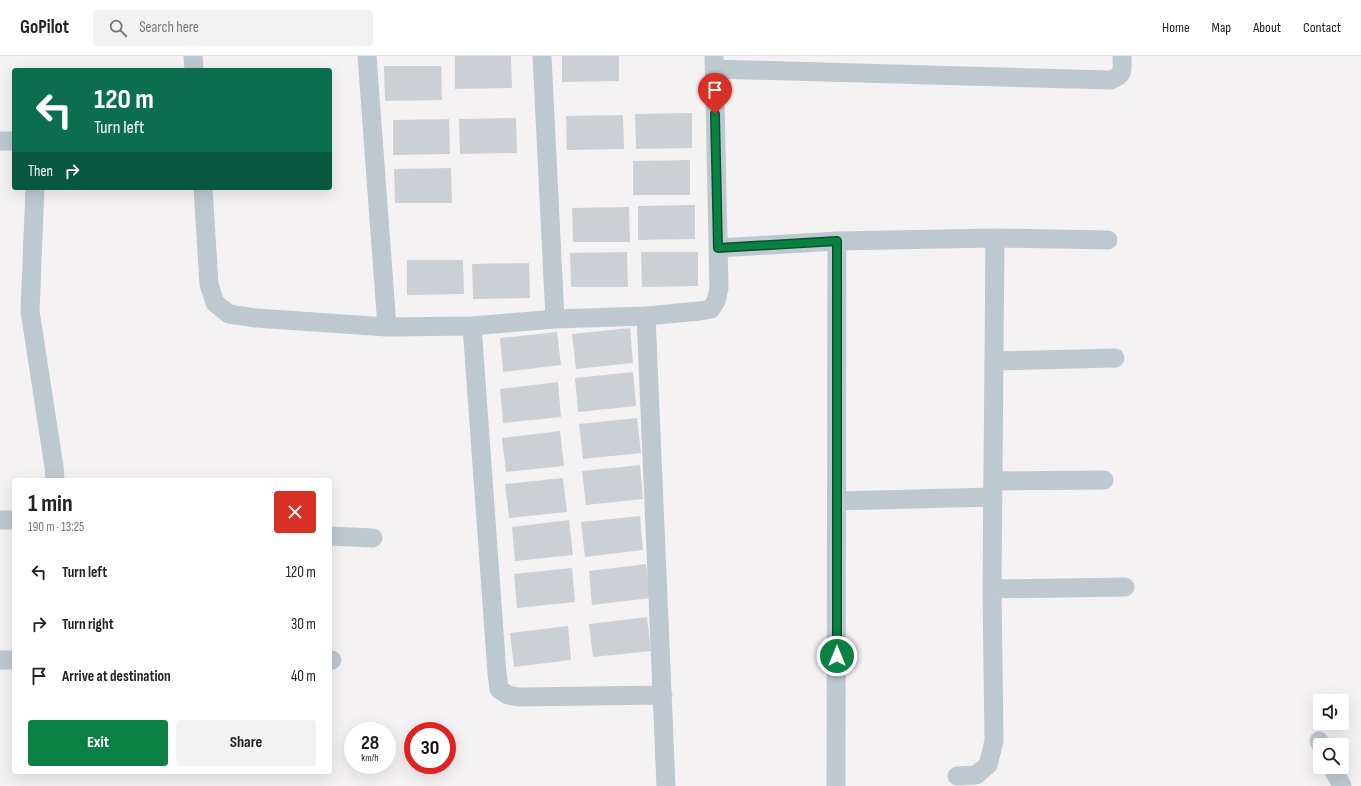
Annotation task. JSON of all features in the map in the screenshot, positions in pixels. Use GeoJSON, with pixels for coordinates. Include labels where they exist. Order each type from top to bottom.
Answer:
{"type":"FeatureCollection","features":[{"type":"Feature","properties":{"kind":"street"},"geometry":{"type":"LineString","coordinates":[[193,56],[194,68]]}},
{"type":"Feature","properties":{"kind":"street"},"geometry":{"type":"LineString","coordinates":[[367,56],[387,327]]}},
{"type":"Feature","properties":{"kind":"street"},"geometry":{"type":"LineString","coordinates":[[542,56],[555,319]]}},
{"type":"Feature","properties":{"kind":"street"},"geometry":{"type":"LineString","coordinates":[[203,190],[209,284],[215,303],[229,314],[256,318],[387,327],[472,326],[555,319],[646,316],[700,311],[711,309],[716,301],[719,288],[714,62],[1110,80],[1118,78],[1122,72],[1122,56]]}},
{"type":"Feature","properties":{"kind":"street"},"geometry":{"type":"LineString","coordinates":[[0,141],[12,141]]}},
{"type":"Feature","properties":{"kind":"street"},"geometry":{"type":"LineString","coordinates":[[35,190],[30,312],[55,478]]}},
{"type":"Feature","properties":{"kind":"street"},"geometry":{"type":"LineString","coordinates":[[718,248],[837,241],[995,238],[1108,240]]}},
{"type":"Feature","properties":{"kind":"street"},"geometry":{"type":"LineString","coordinates":[[957,776],[976,775],[988,765],[994,741],[992,589],[995,238]]}},
{"type":"Feature","properties":{"kind":"street"},"geometry":{"type":"LineString","coordinates":[[836,786],[837,241]]}},
{"type":"Feature","properties":{"kind":"street"},"geometry":{"type":"LineString","coordinates":[[646,316],[666,786]]}},
{"type":"Feature","properties":{"kind":"street"},"geometry":{"type":"LineString","coordinates":[[472,326],[496,665],[499,689],[508,695],[518,697],[663,695]]}},
{"type":"Feature","properties":{"kind":"street"},"geometry":{"type":"LineString","coordinates":[[994,361],[1114,358]]}},
{"type":"Feature","properties":{"kind":"street"},"geometry":{"type":"LineString","coordinates":[[837,501],[1104,480]]}},
{"type":"Feature","properties":{"kind":"street"},"geometry":{"type":"LineString","coordinates":[[0,520],[12,520]]}},
{"type":"Feature","properties":{"kind":"street"},"geometry":{"type":"LineString","coordinates":[[332,536],[373,538]]}},
{"type":"Feature","properties":{"kind":"street"},"geometry":{"type":"LineString","coordinates":[[992,589],[1125,587]]}},
{"type":"Feature","properties":{"kind":"street"},"geometry":{"type":"LineString","coordinates":[[0,660],[12,660]]}},
{"type":"Feature","properties":{"kind":"street"},"geometry":{"type":"LineString","coordinates":[[1336,774],[1342,786]]}},
{"type":"Feature","properties":{"kind":"building"},"geometry":{"type":"Polygon","coordinates":[[[455,56],[511,56],[512,88],[455,89],[455,56]]]}},
{"type":"Feature","properties":{"kind":"building"},"geometry":{"type":"Polygon","coordinates":[[[562,56],[619,56],[619,81],[562,82],[562,56]]]}},
{"type":"Feature","properties":{"kind":"building"},"geometry":{"type":"Polygon","coordinates":[[[384,66],[441,66],[442,100],[385,101],[384,66]]]}},
{"type":"Feature","properties":{"kind":"building"},"geometry":{"type":"Polygon","coordinates":[[[692,113],[692,148],[636,149],[635,114],[692,113]]]}},
{"type":"Feature","properties":{"kind":"building"},"geometry":{"type":"Polygon","coordinates":[[[623,115],[624,149],[567,150],[566,116],[623,115]]]}},
{"type":"Feature","properties":{"kind":"building"},"geometry":{"type":"Polygon","coordinates":[[[516,118],[517,153],[460,154],[459,119],[516,118]]]}},
{"type":"Feature","properties":{"kind":"building"},"geometry":{"type":"Polygon","coordinates":[[[449,119],[450,154],[393,155],[393,120],[449,119]]]}},
{"type":"Feature","properties":{"kind":"building"},"geometry":{"type":"Polygon","coordinates":[[[690,160],[690,195],[633,195],[633,161],[690,160]]]}},
{"type":"Feature","properties":{"kind":"building"},"geometry":{"type":"Polygon","coordinates":[[[451,168],[452,203],[395,203],[394,169],[451,168]]]}},
{"type":"Feature","properties":{"kind":"building"},"geometry":{"type":"Polygon","coordinates":[[[695,205],[695,239],[638,240],[638,206],[695,205]]]}},
{"type":"Feature","properties":{"kind":"building"},"geometry":{"type":"Polygon","coordinates":[[[629,207],[630,242],[573,242],[572,208],[629,207]]]}},
{"type":"Feature","properties":{"kind":"building"},"geometry":{"type":"Polygon","coordinates":[[[627,252],[628,287],[571,287],[570,253],[627,252]]]}},
{"type":"Feature","properties":{"kind":"building"},"geometry":{"type":"Polygon","coordinates":[[[641,252],[698,252],[698,286],[642,287],[641,252]]]}},
{"type":"Feature","properties":{"kind":"building"},"geometry":{"type":"Polygon","coordinates":[[[407,260],[463,260],[464,294],[407,295],[407,260]]]}},
{"type":"Feature","properties":{"kind":"building"},"geometry":{"type":"Polygon","coordinates":[[[529,263],[530,298],[473,299],[472,264],[529,263]]]}},
{"type":"Feature","properties":{"kind":"building"},"geometry":{"type":"Polygon","coordinates":[[[630,328],[633,363],[576,369],[572,334],[630,328]]]}},
{"type":"Feature","properties":{"kind":"building"},"geometry":{"type":"Polygon","coordinates":[[[557,332],[561,365],[503,372],[500,338],[557,332]]]}},
{"type":"Feature","properties":{"kind":"building"},"geometry":{"type":"Polygon","coordinates":[[[633,372],[636,406],[578,412],[575,378],[633,372]]]}},
{"type":"Feature","properties":{"kind":"building"},"geometry":{"type":"Polygon","coordinates":[[[558,382],[561,417],[503,423],[500,389],[558,382]]]}},
{"type":"Feature","properties":{"kind":"building"},"geometry":{"type":"Polygon","coordinates":[[[637,418],[641,453],[583,459],[579,424],[637,418]]]}},
{"type":"Feature","properties":{"kind":"building"},"geometry":{"type":"Polygon","coordinates":[[[560,431],[564,466],[506,472],[502,438],[560,431]]]}},
{"type":"Feature","properties":{"kind":"building"},"geometry":{"type":"Polygon","coordinates":[[[640,465],[643,499],[586,505],[582,471],[640,465]]]}},
{"type":"Feature","properties":{"kind":"building"},"geometry":{"type":"Polygon","coordinates":[[[563,478],[567,512],[509,518],[505,484],[563,478]]]}},
{"type":"Feature","properties":{"kind":"building"},"geometry":{"type":"Polygon","coordinates":[[[640,516],[643,550],[585,557],[581,522],[640,516]]]}},
{"type":"Feature","properties":{"kind":"building"},"geometry":{"type":"Polygon","coordinates":[[[569,520],[573,555],[515,561],[512,527],[569,520]]]}},
{"type":"Feature","properties":{"kind":"building"},"geometry":{"type":"Polygon","coordinates":[[[646,564],[650,598],[592,605],[589,571],[646,564]]]}},
{"type":"Feature","properties":{"kind":"building"},"geometry":{"type":"Polygon","coordinates":[[[572,568],[575,602],[517,608],[514,574],[572,568]]]}},
{"type":"Feature","properties":{"kind":"building"},"geometry":{"type":"Polygon","coordinates":[[[647,617],[651,651],[593,657],[589,624],[647,617]]]}},
{"type":"Feature","properties":{"kind":"building"},"geometry":{"type":"Polygon","coordinates":[[[568,626],[571,660],[514,667],[510,633],[568,626]]]}},
{"type":"Feature","properties":{"kind":"route"},"geometry":{"type":"LineString","coordinates":[[715,114],[718,248],[837,241],[837,656]]}}]}
